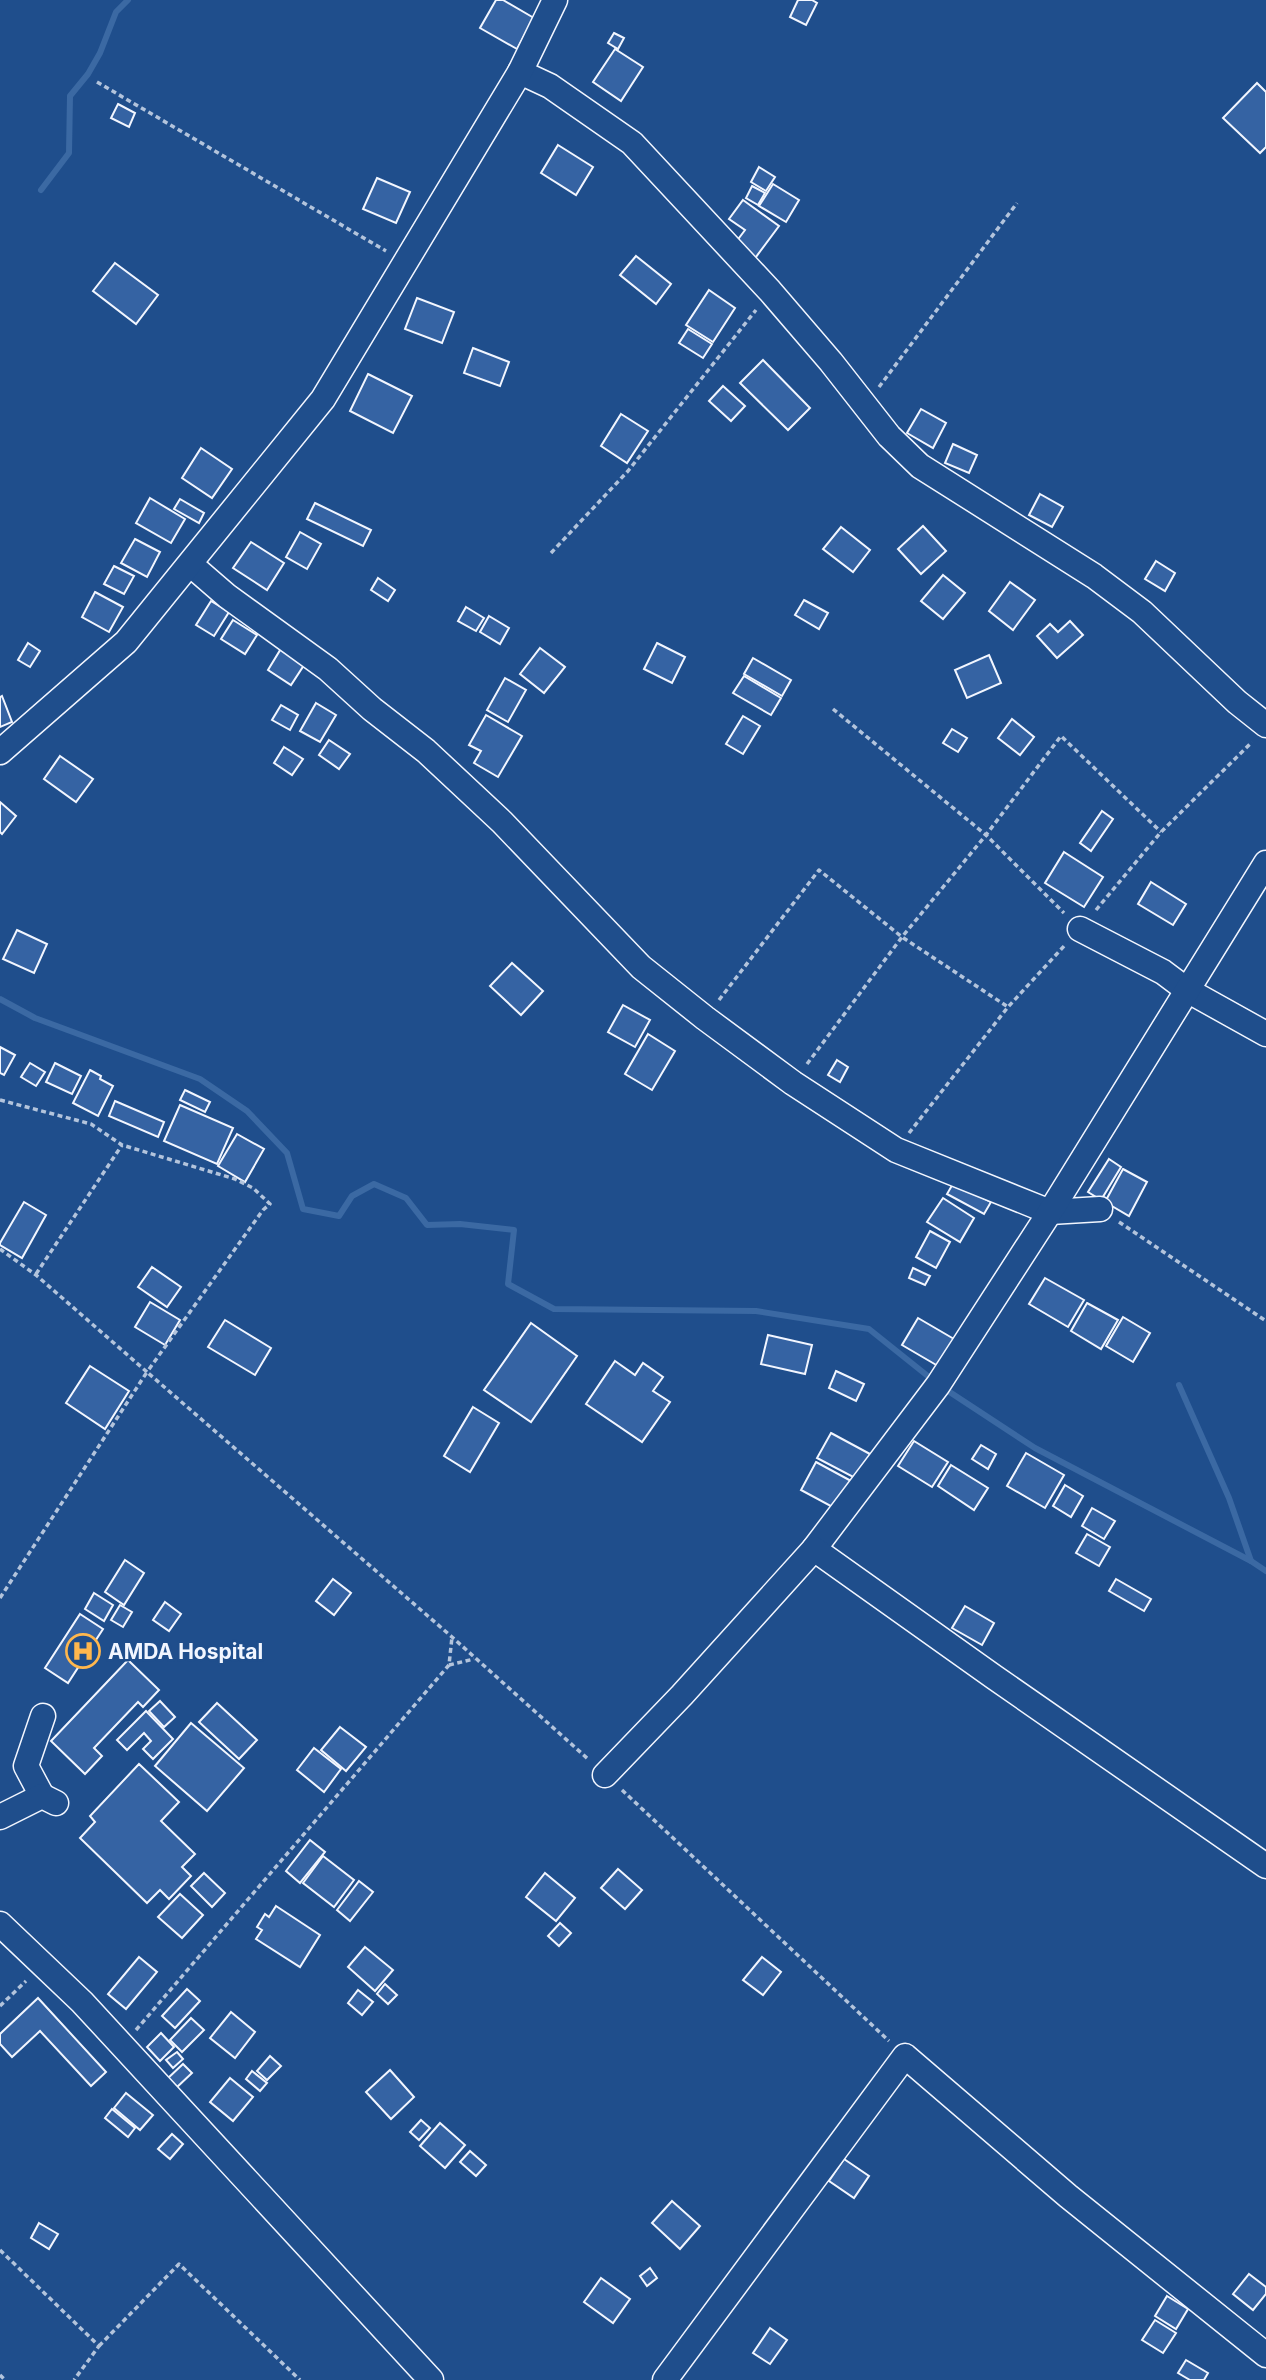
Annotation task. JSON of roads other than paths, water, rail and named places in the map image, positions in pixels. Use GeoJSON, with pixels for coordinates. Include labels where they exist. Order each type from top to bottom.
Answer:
{"type":"FeatureCollection","features":[{"type":"Feature","properties":{"kind":"street"},"geometry":{"type":"LineString","coordinates":[[0,752],[126,642],[323,399],[520,72],[555,0]]}},
{"type":"Feature","properties":{"kind":"street"},"geometry":{"type":"LineString","coordinates":[[520,72],[550,86],[632,143],[770,292],[889,436],[920,466],[1094,576],[1142,612],[1237,702],[1266,724]]}},
{"type":"Feature","properties":{"kind":"street"},"geometry":{"type":"LineString","coordinates":[[190,564],[228,596],[328,669],[372,709],[426,751],[502,821],[641,967],[793,1083],[895,1150],[1050,1212],[1100,1209]]}},
{"type":"Feature","properties":{"kind":"street"},"geometry":{"type":"LineString","coordinates":[[605,1774],[682,1695],[814,1549],[939,1385],[1050,1212],[1266,863]]}},
{"type":"Feature","properties":{"kind":"street"},"geometry":{"type":"LineString","coordinates":[[1080,929],[1163,972],[1187,990],[1266,1034]]}},
{"type":"Feature","properties":{"kind":"street"},"geometry":{"type":"LineString","coordinates":[[814,1549],[1266,1866]]}},
{"type":"Feature","properties":{"kind":"street"},"geometry":{"type":"LineString","coordinates":[[0,1817],[49,1800],[26,1766],[43,1716]]}},
{"type":"Feature","properties":{"kind":"street"},"geometry":{"type":"LineString","coordinates":[[0,1924],[82,2002],[431,2380]]}},
{"type":"Feature","properties":{"kind":"street"},"geometry":{"type":"LineString","coordinates":[[665,2380],[905,2056],[1068,2196],[1266,2355]]}},
{"type":"Feature","properties":{"kind":"waterway"},"geometry":{"type":"LineString","coordinates":[[41,190],[69,153],[70,96],[88,74],[100,53],[116,12],[128,0]]}},
{"type":"Feature","properties":{"kind":"waterway"},"geometry":{"type":"LineString","coordinates":[[0,999],[35,1018],[200,1079],[247,1111],[287,1153],[303,1209],[339,1216],[352,1196],[374,1184],[406,1198],[427,1225],[460,1224],[514,1230],[508,1284],[554,1309],[756,1311],[869,1329],[934,1381]]}},
{"type":"Feature","properties":{"kind":"waterway"},"geometry":{"type":"LineString","coordinates":[[1179,1385],[1229,1498],[1251,1561],[1266,1571]]}},
{"type":"Feature","properties":{"kind":"waterway"},"geometry":{"type":"LineString","coordinates":[[942,1387],[1035,1448],[1251,1561]]}},
{"type":"Feature","properties":{"kind":"place","name":"AMDA Hospital"},"geometry":{"type":"Point","coordinates":[83,1651]}}]}
